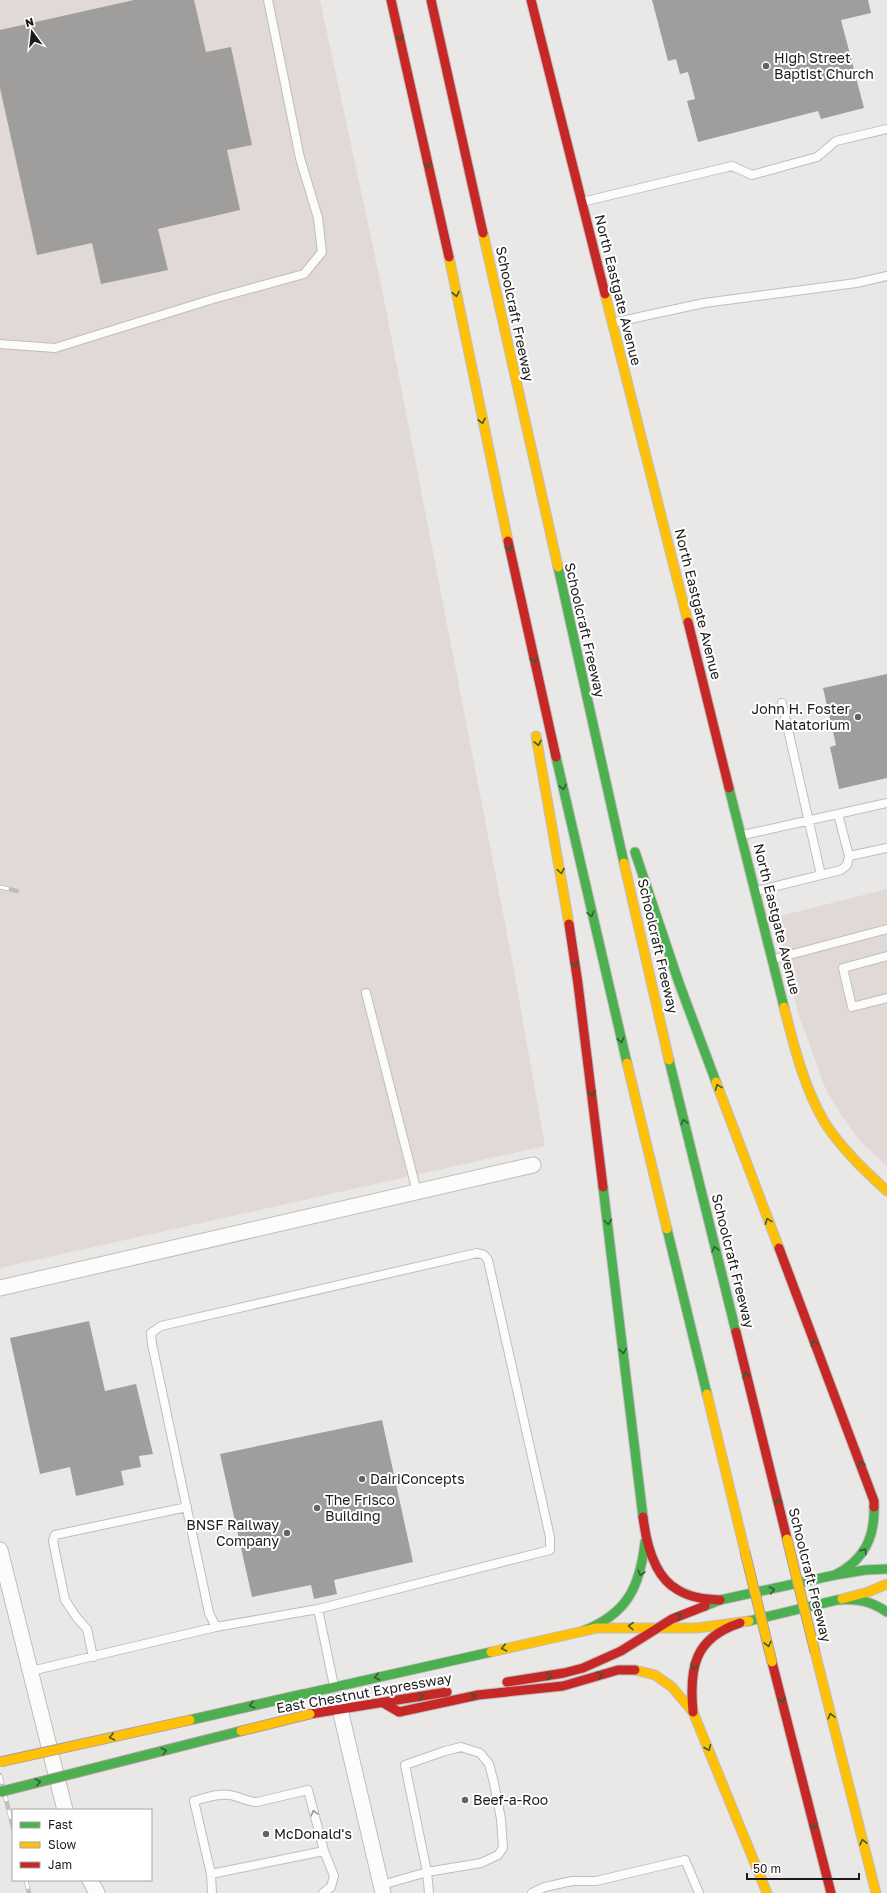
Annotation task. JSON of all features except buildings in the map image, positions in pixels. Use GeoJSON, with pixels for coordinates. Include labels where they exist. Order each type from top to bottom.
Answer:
{"type":"FeatureCollection","features":[{"type":"Feature","properties":{"kind":"main road"},"geometry":{"type":"LineString","coordinates":[[391,0],[449,256],[474,384],[525,622],[644,1138],[772,1662],[831,1893]]}},
{"type":"Feature","properties":{"kind":"main road","name":"Schoolcraft Freeway"},"geometry":{"type":"LineString","coordinates":[[431,0],[563,594],[680,1106],[876,1893]]}},
{"type":"Feature","properties":{"kind":"main road","name":"North Eastgate Avenue"},"geometry":{"type":"LineString","coordinates":[[531,0],[796,1053],[810,1093],[830,1130],[857,1164],[887,1191]]}},
{"type":"Feature","properties":{"kind":"main road"},"geometry":{"type":"LineString","coordinates":[[563,594],[619,798]]}},
{"type":"Feature","properties":{"kind":"main road"},"geometry":{"type":"LineString","coordinates":[[524,652],[525,622]]}},
{"type":"Feature","properties":{"kind":"main road"},"geometry":{"type":"LineString","coordinates":[[534,726],[559,859],[577,977],[645,1534],[652,1558],[664,1581],[674,1589],[692,1596],[720,1600]]}},
{"type":"Feature","properties":{"kind":"main road"},"geometry":{"type":"LineString","coordinates":[[632,842],[679,983],[874,1501],[874,1523],[868,1544],[851,1567],[835,1576]]}},
{"type":"Feature","properties":{"kind":"main road"},"geometry":{"type":"LineString","coordinates":[[874,1501],[886,1510]]}},
{"type":"Feature","properties":{"kind":"main road"},"geometry":{"type":"LineString","coordinates":[[583,1631],[593,1628],[611,1618],[622,1607],[632,1593],[642,1572],[645,1534]]}},
{"type":"Feature","properties":{"kind":"main road","name":"East Chestnut Expressway"},"geometry":{"type":"LineString","coordinates":[[0,1792],[310,1714],[564,1673],[583,1668],[621,1651],[688,1612],[720,1600],[865,1570],[887,1569]]}},
{"type":"Feature","properties":{"kind":"main road","name":"East Chestnut Expressway"},"geometry":{"type":"LineString","coordinates":[[0,1762],[583,1631],[612,1626],[657,1629],[699,1628],[740,1623],[861,1594],[887,1584]]}},
{"type":"Feature","properties":{"kind":"main road"},"geometry":{"type":"LineString","coordinates":[[837,1600],[848,1598],[865,1601],[887,1612]]}},
{"type":"Feature","properties":{"kind":"main road"},"geometry":{"type":"LineString","coordinates":[[693,1712],[691,1678],[698,1655],[708,1640],[722,1628],[740,1623]]}},
{"type":"Feature","properties":{"kind":"main road"},"geometry":{"type":"LineString","coordinates":[[382,1702],[399,1712],[478,1695],[563,1686],[618,1670],[627,1669],[643,1671],[664,1680],[672,1686],[693,1712],[767,1893]]}},
{"type":"Feature","properties":{"kind":"street"},"geometry":{"type":"LineString","coordinates":[[0,1288],[533,1165]]}},
{"type":"Feature","properties":{"kind":"street"},"geometry":{"type":"LineString","coordinates":[[0,1550],[65,1809]]}},
{"type":"Feature","properties":{"kind":"street"},"geometry":{"type":"LineString","coordinates":[[334,1687],[383,1889]]}},
{"type":"Feature","properties":{"kind":"street"},"geometry":{"type":"LineString","coordinates":[[91,1881],[97,1893]]}},
{"type":"Feature","properties":{"kind":"lane"},"geometry":{"type":"LineString","coordinates":[[0,344],[55,348],[213,299],[304,274],[322,252],[318,218],[300,158],[268,0]]}},
{"type":"Feature","properties":{"kind":"lane"},"geometry":{"type":"LineString","coordinates":[[582,202],[732,166],[752,175],[816,157],[836,141],[887,128]]}},
{"type":"Feature","properties":{"kind":"lane"},"geometry":{"type":"LineString","coordinates":[[612,322],[704,303],[856,283],[887,276]]}},
{"type":"Feature","properties":{"kind":"lane"},"geometry":{"type":"LineString","coordinates":[[782,703],[821,875]]}},
{"type":"Feature","properties":{"kind":"lane"},"geometry":{"type":"LineString","coordinates":[[742,836],[887,803]]}},
{"type":"Feature","properties":{"kind":"lane"},"geometry":{"type":"LineString","coordinates":[[756,891],[841,870],[847,865],[849,856],[838,814]]}},
{"type":"Feature","properties":{"kind":"lane"},"geometry":{"type":"LineString","coordinates":[[849,856],[887,848]]}},
{"type":"Feature","properties":{"kind":"lane"},"geometry":{"type":"LineString","coordinates":[[773,960],[887,929]]}},
{"type":"Feature","properties":{"kind":"lane"},"geometry":{"type":"LineString","coordinates":[[887,956],[843,968],[852,1007],[887,998]]}},
{"type":"Feature","properties":{"kind":"lane"},"geometry":{"type":"LineString","coordinates":[[366,993],[417,1192]]}},
{"type":"Feature","properties":{"kind":"lane"},"geometry":{"type":"LineString","coordinates":[[31,1671],[216,1627],[318,1609],[550,1550],[550,1537],[492,1275],[488,1260],[484,1256],[477,1253],[160,1326],[151,1333],[152,1344],[209,1613],[216,1627]]}},
{"type":"Feature","properties":{"kind":"lane"},"geometry":{"type":"LineString","coordinates":[[93,1657],[87,1629],[77,1618],[65,1600],[52,1541],[55,1535],[187,1507]]}},
{"type":"Feature","properties":{"kind":"lane"},"geometry":{"type":"LineString","coordinates":[[318,1609],[334,1687]]}},
{"type":"Feature","properties":{"kind":"lane"},"geometry":{"type":"LineString","coordinates":[[383,1889],[427,1872],[481,1863],[498,1856],[503,1848],[501,1819],[489,1764],[480,1753],[470,1749],[461,1747],[405,1765],[427,1872],[429,1893]]}},
{"type":"Feature","properties":{"kind":"lane"},"geometry":{"type":"LineString","coordinates":[[212,1893],[211,1874],[194,1801],[221,1794],[230,1795],[250,1802],[257,1802],[308,1790],[324,1851],[334,1876],[331,1886],[323,1893]]}},
{"type":"Feature","properties":{"kind":"lane"},"geometry":{"type":"LineString","coordinates":[[211,1874],[324,1851]]}},
{"type":"Feature","properties":{"kind":"lane"},"geometry":{"type":"LineString","coordinates":[[532,1893],[545,1887],[572,1881],[596,1881],[685,1860],[699,1893]]}},
{"type":"Feature","properties":{"kind":"shaded area"},"geometry":{"type":"Polygon","coordinates":[[[0,0],[320,0],[382,289],[511,954],[545,1146],[0,1268],[0,0]]]}},
{"type":"Feature","properties":{"kind":"shaded area"},"geometry":{"type":"Polygon","coordinates":[[[887,889],[887,1166],[861,1142],[843,1118],[826,1090],[798,1013],[776,917],[887,889]]]}},
{"type":"Feature","properties":{"kind":"railway"},"geometry":{"type":"LineString","coordinates":[[0,887],[17,891]]}},
{"type":"Feature","properties":{"kind":"railway"},"geometry":{"type":"LineString","coordinates":[[0,1775],[12,1824]]}},
{"type":"Feature","properties":{"kind":"railway"},"geometry":{"type":"LineString","coordinates":[[26,1881],[29,1893]]}},
{"type":"Feature","properties":{"kind":"traffic: fast"},"geometry":{"type":"LineString","coordinates":[[558,567],[624,863]]}},
{"type":"Feature","properties":{"kind":"traffic: fast"},"geometry":{"type":"LineString","coordinates":[[556,757],[627,1063]]}},
{"type":"Feature","properties":{"kind":"traffic: fast"},"geometry":{"type":"LineString","coordinates":[[729,788],[784,1007]]}},
{"type":"Feature","properties":{"kind":"traffic: fast"},"geometry":{"type":"LineString","coordinates":[[635,852],[679,983],[716,1082]]}},
{"type":"Feature","properties":{"kind":"traffic: fast"},"geometry":{"type":"LineString","coordinates":[[669,1060],[736,1332]]}},
{"type":"Feature","properties":{"kind":"traffic: fast"},"geometry":{"type":"LineString","coordinates":[[603,1187],[643,1517]]}},
{"type":"Feature","properties":{"kind":"traffic: fast"},"geometry":{"type":"LineString","coordinates":[[667,1229],[707,1394]]}},
{"type":"Feature","properties":{"kind":"traffic: fast"},"geometry":{"type":"LineString","coordinates":[[835,1575],[853,1563],[865,1548],[872,1529],[874,1507]]}},
{"type":"Feature","properties":{"kind":"traffic: fast"},"geometry":{"type":"LineString","coordinates":[[583,1631],[611,1616],[629,1597],[639,1572],[645,1542]]}},
{"type":"Feature","properties":{"kind":"traffic: fast"},"geometry":{"type":"LineString","coordinates":[[835,1575],[865,1570],[887,1569]]}},
{"type":"Feature","properties":{"kind":"traffic: fast"},"geometry":{"type":"LineString","coordinates":[[705,1606],[720,1600],[835,1575]]}},
{"type":"Feature","properties":{"kind":"traffic: fast"},"geometry":{"type":"LineString","coordinates":[[837,1600],[851,1599],[863,1601],[875,1605],[887,1612]]}},
{"type":"Feature","properties":{"kind":"traffic: fast"},"geometry":{"type":"LineString","coordinates":[[749,1621],[837,1600]]}},
{"type":"Feature","properties":{"kind":"traffic: fast"},"geometry":{"type":"LineString","coordinates":[[304,1694],[491,1652]]}},
{"type":"Feature","properties":{"kind":"traffic: fast"},"geometry":{"type":"LineString","coordinates":[[190,1720],[304,1694]]}},
{"type":"Feature","properties":{"kind":"traffic: fast"},"geometry":{"type":"LineString","coordinates":[[0,1792],[241,1731]]}},
{"type":"Feature","properties":{"kind":"traffic: slow"},"geometry":{"type":"LineString","coordinates":[[483,233],[558,567]]}},
{"type":"Feature","properties":{"kind":"traffic: slow"},"geometry":{"type":"LineString","coordinates":[[449,257],[508,541]]}},
{"type":"Feature","properties":{"kind":"traffic: slow"},"geometry":{"type":"LineString","coordinates":[[605,294],[688,622]]}},
{"type":"Feature","properties":{"kind":"traffic: slow"},"geometry":{"type":"LineString","coordinates":[[536,736],[569,924]]}},
{"type":"Feature","properties":{"kind":"traffic: slow"},"geometry":{"type":"LineString","coordinates":[[624,863],[669,1060]]}},
{"type":"Feature","properties":{"kind":"traffic: slow"},"geometry":{"type":"LineString","coordinates":[[784,1007],[805,1081],[825,1123],[846,1150],[887,1191]]}},
{"type":"Feature","properties":{"kind":"traffic: slow"},"geometry":{"type":"LineString","coordinates":[[627,1063],[667,1229]]}},
{"type":"Feature","properties":{"kind":"traffic: slow"},"geometry":{"type":"LineString","coordinates":[[716,1082],[779,1248]]}},
{"type":"Feature","properties":{"kind":"traffic: slow"},"geometry":{"type":"LineString","coordinates":[[707,1394],[745,1552]]}},
{"type":"Feature","properties":{"kind":"traffic: slow"},"geometry":{"type":"LineString","coordinates":[[787,1539],[815,1652]]}},
{"type":"Feature","properties":{"kind":"traffic: slow"},"geometry":{"type":"LineString","coordinates":[[745,1552],[772,1662]]}},
{"type":"Feature","properties":{"kind":"traffic: slow"},"geometry":{"type":"LineString","coordinates":[[842,1599],[868,1592],[887,1584]]}},
{"type":"Feature","properties":{"kind":"traffic: slow"},"geometry":{"type":"LineString","coordinates":[[491,1652],[597,1628],[697,1628],[749,1621]]}},
{"type":"Feature","properties":{"kind":"traffic: slow"},"geometry":{"type":"LineString","coordinates":[[815,1652],[876,1893]]}},
{"type":"Feature","properties":{"kind":"traffic: slow"},"geometry":{"type":"LineString","coordinates":[[635,1670],[655,1675],[672,1687],[693,1712],[767,1893]]}},
{"type":"Feature","properties":{"kind":"traffic: slow"},"geometry":{"type":"LineString","coordinates":[[241,1731],[310,1714]]}},
{"type":"Feature","properties":{"kind":"traffic: slow"},"geometry":{"type":"LineString","coordinates":[[0,1762],[190,1720]]}},
{"type":"Feature","properties":{"kind":"traffic: jam"},"geometry":{"type":"LineString","coordinates":[[391,0],[449,257]]}},
{"type":"Feature","properties":{"kind":"traffic: jam"},"geometry":{"type":"LineString","coordinates":[[431,0],[483,233]]}},
{"type":"Feature","properties":{"kind":"traffic: jam"},"geometry":{"type":"LineString","coordinates":[[531,0],[605,294]]}},
{"type":"Feature","properties":{"kind":"traffic: jam"},"geometry":{"type":"LineString","coordinates":[[508,541],[556,757]]}},
{"type":"Feature","properties":{"kind":"traffic: jam"},"geometry":{"type":"LineString","coordinates":[[688,622],[729,788]]}},
{"type":"Feature","properties":{"kind":"traffic: jam"},"geometry":{"type":"LineString","coordinates":[[569,924],[578,984],[603,1187]]}},
{"type":"Feature","properties":{"kind":"traffic: jam"},"geometry":{"type":"LineString","coordinates":[[779,1248],[874,1501],[874,1507]]}},
{"type":"Feature","properties":{"kind":"traffic: jam"},"geometry":{"type":"LineString","coordinates":[[736,1332],[787,1539]]}},
{"type":"Feature","properties":{"kind":"traffic: jam"},"geometry":{"type":"LineString","coordinates":[[643,1517],[649,1548],[657,1568],[663,1577],[678,1590],[688,1595],[704,1599],[720,1600]]}},
{"type":"Feature","properties":{"kind":"traffic: jam"},"geometry":{"type":"LineString","coordinates":[[507,1682],[564,1673],[583,1668],[621,1651],[672,1619],[705,1606]]}},
{"type":"Feature","properties":{"kind":"traffic: jam"},"geometry":{"type":"LineString","coordinates":[[693,1712],[692,1682],[694,1668],[698,1657],[704,1646],[713,1637],[725,1629],[740,1623]]}},
{"type":"Feature","properties":{"kind":"traffic: jam"},"geometry":{"type":"LineString","coordinates":[[772,1662],[831,1893]]}},
{"type":"Feature","properties":{"kind":"traffic: jam"},"geometry":{"type":"LineString","coordinates":[[382,1702],[399,1712],[478,1695],[563,1686],[618,1670],[635,1670]]}},
{"type":"Feature","properties":{"kind":"traffic: jam"},"geometry":{"type":"LineString","coordinates":[[310,1714],[447,1692]]}},
{"type":"Feature","properties":{"kind":"place","name":"High Street Baptist Church"},"geometry":{"type":"Point","coordinates":[766,66]}},
{"type":"Feature","properties":{"kind":"place","name":"John H. Foster Natatorium"},"geometry":{"type":"Point","coordinates":[858,717]}},
{"type":"Feature","properties":{"kind":"place","name":"DairiConcepts"},"geometry":{"type":"Point","coordinates":[362,1479]}},
{"type":"Feature","properties":{"kind":"place","name":"The Frisco Building"},"geometry":{"type":"Point","coordinates":[317,1508]}},
{"type":"Feature","properties":{"kind":"place","name":"BNSF Railway Company"},"geometry":{"type":"Point","coordinates":[287,1533]}},
{"type":"Feature","properties":{"kind":"place","name":"Beef-a-Roo"},"geometry":{"type":"Point","coordinates":[465,1800]}},
{"type":"Feature","properties":{"kind":"place","name":"McDonald's"},"geometry":{"type":"Point","coordinates":[266,1834]}}]}
